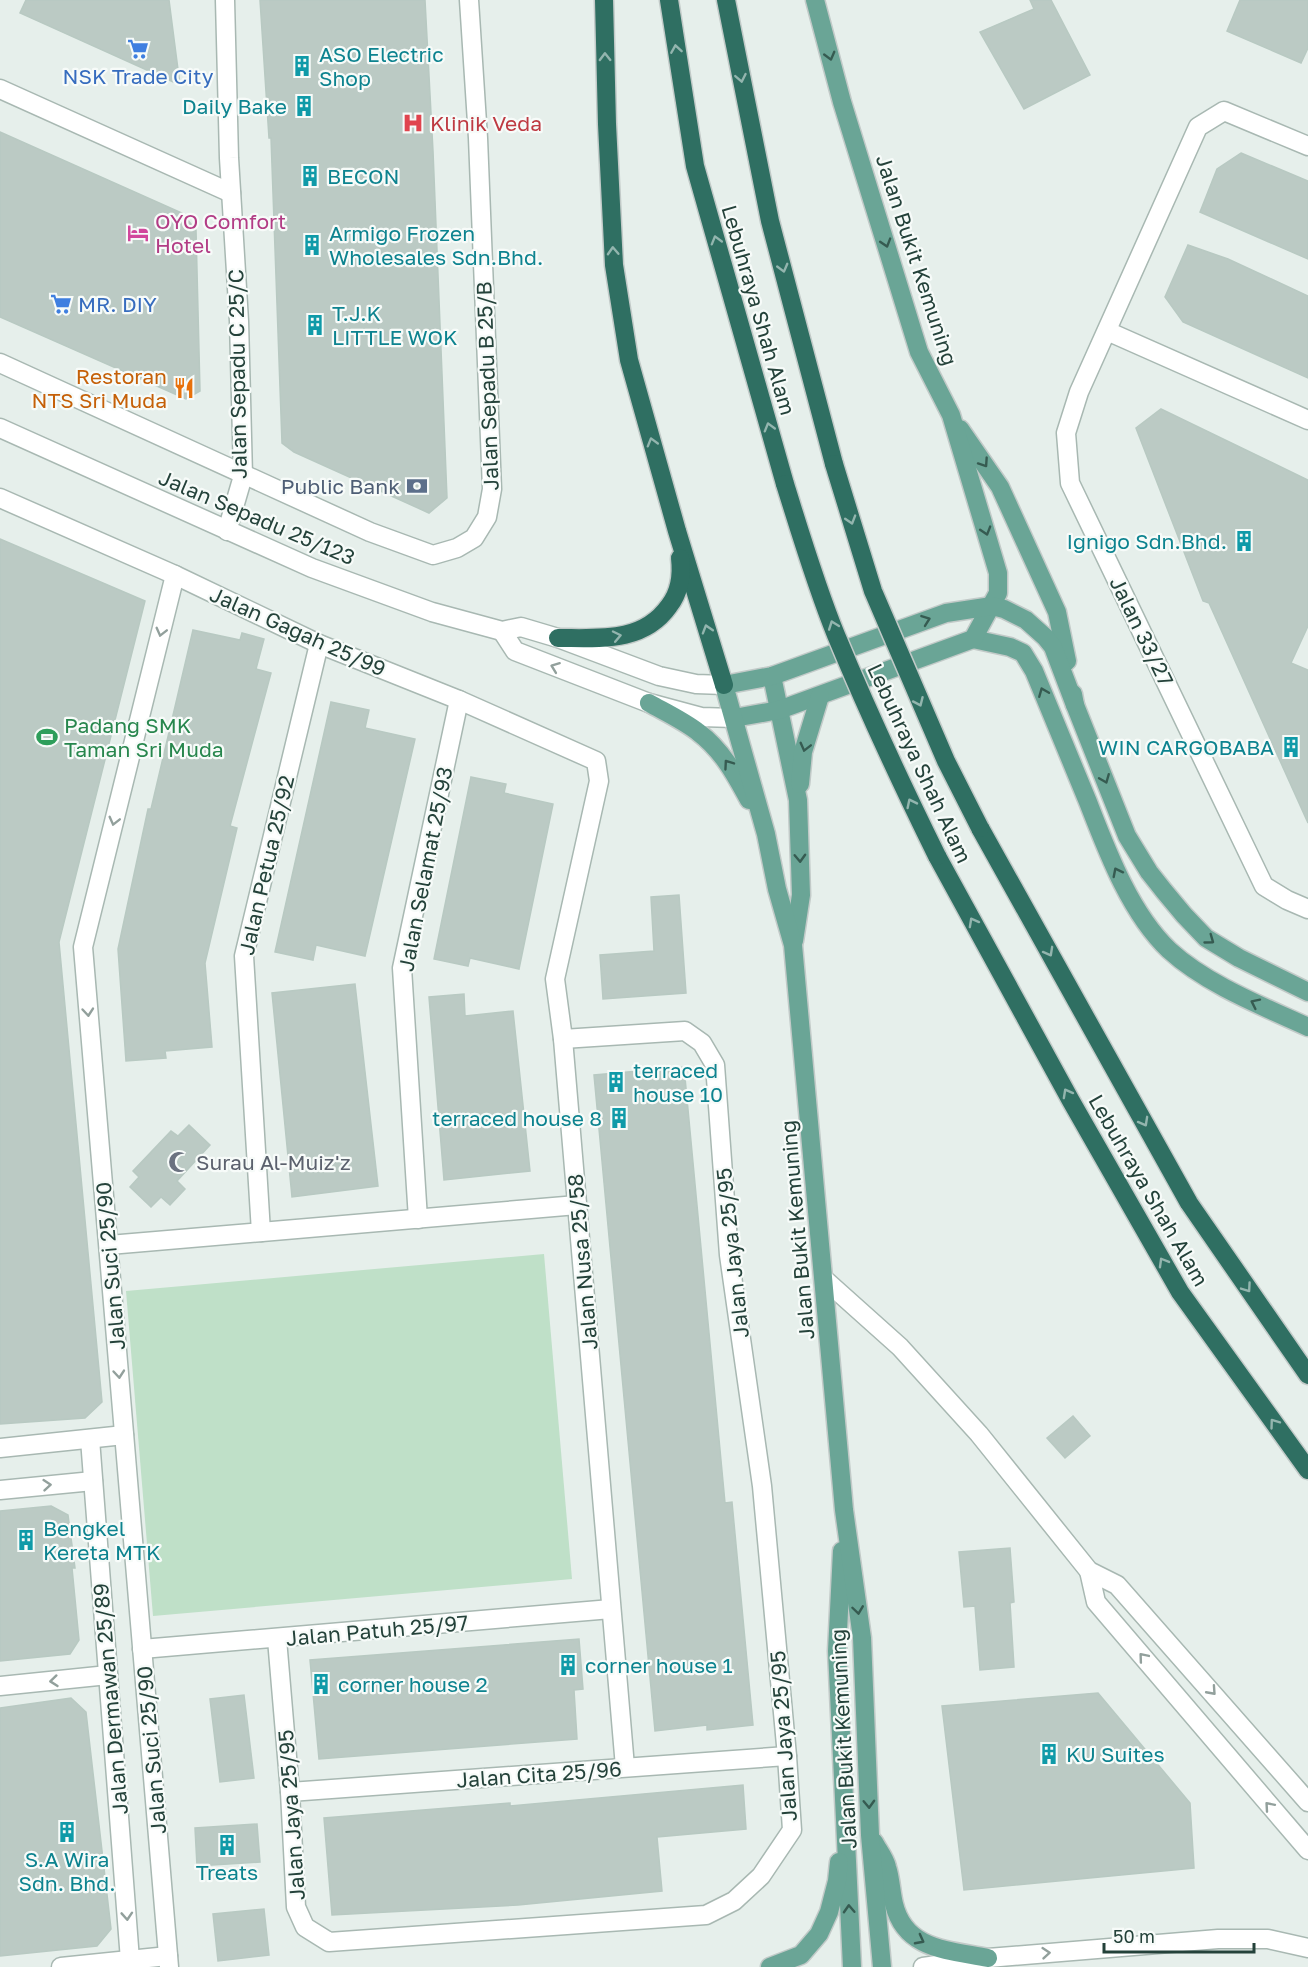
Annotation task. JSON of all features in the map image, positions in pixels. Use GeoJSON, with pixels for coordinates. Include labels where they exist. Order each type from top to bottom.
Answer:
{"type":"FeatureCollection","features":[{"type":"Feature","properties":{"kind":"highway"},"geometry":{"type":"LineString","coordinates":[[604,0],[614,265],[629,360],[677,531],[724,685]]}},
{"type":"Feature","properties":{"kind":"highway","name":"Lebuhraya Shah Alam"},"geometry":{"type":"LineString","coordinates":[[669,0],[695,166],[785,484],[836,634],[898,777],[937,856],[1071,1101],[1180,1292],[1308,1470]]}},
{"type":"Feature","properties":{"kind":"highway","name":"Lebuhraya Shah Alam"},"geometry":{"type":"LineString","coordinates":[[726,0],[770,221],[834,464],[873,591],[946,761],[980,828],[1189,1203],[1308,1375]]}},
{"type":"Feature","properties":{"kind":"highway"},"geometry":{"type":"LineString","coordinates":[[558,638],[607,638],[640,631],[660,618],[675,597],[682,573],[677,531]]}},
{"type":"Feature","properties":{"kind":"main road","name":"Jalan Bukit Kemuning"},"geometry":{"type":"LineString","coordinates":[[815,0],[842,102],[919,352],[951,415],[998,573],[998,593],[973,639]]}},
{"type":"Feature","properties":{"kind":"main road"},"geometry":{"type":"LineString","coordinates":[[951,415],[1000,487],[1057,612],[1076,705]]}},
{"type":"Feature","properties":{"kind":"main road"},"geometry":{"type":"LineString","coordinates":[[992,606],[1026,620],[1053,647],[1128,836],[1149,872],[1177,907],[1206,938],[1239,958],[1308,992]]}},
{"type":"Feature","properties":{"kind":"main road","name":"Jalan Sepadu 25/123"},"geometry":{"type":"LineString","coordinates":[[724,685],[772,676],[946,613],[992,606]]}},
{"type":"Feature","properties":{"kind":"main road"},"geometry":{"type":"LineString","coordinates":[[734,718],[779,710],[973,639],[1010,647],[1023,653],[1034,671],[1113,864],[1131,899],[1167,948],[1190,967],[1249,1000],[1308,1027]]}},
{"type":"Feature","properties":{"kind":"main road","name":"Jalan Bukit Kemuning"},"geometry":{"type":"LineString","coordinates":[[772,676],[798,800],[801,896],[793,945]]}},
{"type":"Feature","properties":{"kind":"main road","name":"Jalan Bukit Kemuning"},"geometry":{"type":"LineString","coordinates":[[724,685],[766,834],[777,889],[793,945],[844,1510],[862,1638],[870,1835],[882,1967]]}},
{"type":"Feature","properties":{"kind":"main road"},"geometry":{"type":"LineString","coordinates":[[798,800],[803,752],[820,696]]}},
{"type":"Feature","properties":{"kind":"main road"},"geometry":{"type":"LineString","coordinates":[[649,703],[698,732],[719,751],[732,768],[766,834]]}},
{"type":"Feature","properties":{"kind":"main road","name":"Jalan Bukit Kemuning"},"geometry":{"type":"LineString","coordinates":[[844,1510],[837,1651],[852,1967]]}},
{"type":"Feature","properties":{"kind":"main road"},"geometry":{"type":"LineString","coordinates":[[770,1967],[801,1955],[819,1934],[829,1912],[837,1881],[844,1810]]}},
{"type":"Feature","properties":{"kind":"main road"},"geometry":{"type":"LineString","coordinates":[[870,1835],[887,1865],[894,1905],[902,1926],[913,1938],[935,1948],[988,1958]]}},
{"type":"Feature","properties":{"kind":"street","name":"Jalan Sepadu C 25/C"},"geometry":{"type":"LineString","coordinates":[[225,0],[231,193],[239,321],[243,476],[227,531]]}},
{"type":"Feature","properties":{"kind":"street","name":"Jalan Sepadu B 25/B"},"geometry":{"type":"LineString","coordinates":[[0,363],[243,476],[370,532],[433,555],[457,548],[474,538],[487,517],[492,489],[478,138],[469,0]]}},
{"type":"Feature","properties":{"kind":"street"},"geometry":{"type":"LineString","coordinates":[[0,89],[231,193]]}},
{"type":"Feature","properties":{"kind":"street","name":"Jalan 33/27"},"geometry":{"type":"LineString","coordinates":[[1308,146],[1224,111],[1198,127],[1079,392],[1066,433],[1070,483],[1264,886],[1308,909]]}},
{"type":"Feature","properties":{"kind":"street"},"geometry":{"type":"LineString","coordinates":[[1107,331],[1308,420]]}},
{"type":"Feature","properties":{"kind":"street","name":"Jalan Sepadu 25/123"},"geometry":{"type":"LineString","coordinates":[[0,428],[312,568],[432,612],[502,631],[521,627],[558,638],[659,676],[696,684],[724,685]]}},
{"type":"Feature","properties":{"kind":"street","name":"Jalan Gagah 25/99"},"geometry":{"type":"LineString","coordinates":[[0,498],[175,575],[319,644],[459,700],[597,760]]}},
{"type":"Feature","properties":{"kind":"street","name":"Jalan Suci 25/90"},"geometry":{"type":"LineString","coordinates":[[168,1961],[83,947],[175,575]]}},
{"type":"Feature","properties":{"kind":"street"},"geometry":{"type":"LineString","coordinates":[[502,631],[515,651],[649,703],[701,717],[734,718]]}},
{"type":"Feature","properties":{"kind":"street","name":"Jalan Petua 25/92"},"geometry":{"type":"LineString","coordinates":[[261,1233],[244,956],[319,644]]}},
{"type":"Feature","properties":{"kind":"street","name":"Jalan Selamat 25/93"},"geometry":{"type":"LineString","coordinates":[[418,1219],[402,968],[459,700]]}},
{"type":"Feature","properties":{"kind":"street","name":"Jalan Nusa 25/58"},"geometry":{"type":"LineString","coordinates":[[597,760],[599,781],[555,979],[563,1039],[625,1767]]}},
{"type":"Feature","properties":{"kind":"street","name":"Jalan Jaya 25/95"},"geometry":{"type":"LineString","coordinates":[[277,1639],[290,1792],[296,1907],[305,1927],[328,1942],[706,1915],[734,1901],[761,1876],[792,1830],[762,1486],[729,1255],[715,1065],[702,1043],[685,1031],[563,1039]]}},
{"type":"Feature","properties":{"kind":"street"},"geometry":{"type":"LineString","coordinates":[[109,1245],[577,1205]]}},
{"type":"Feature","properties":{"kind":"street"},"geometry":{"type":"LineString","coordinates":[[824,1279],[900,1347],[979,1434],[1089,1571],[1117,1585],[1308,1802]]}},
{"type":"Feature","properties":{"kind":"street"},"geometry":{"type":"LineString","coordinates":[[0,1448],[124,1435]]}},
{"type":"Feature","properties":{"kind":"street","name":"Jalan Dermawan 25/89"},"geometry":{"type":"LineString","coordinates":[[90,1439],[130,1960]]}},
{"type":"Feature","properties":{"kind":"street"},"geometry":{"type":"LineString","coordinates":[[0,1490],[93,1481]]}},
{"type":"Feature","properties":{"kind":"street"},"geometry":{"type":"LineString","coordinates":[[1089,1571],[1096,1602],[1308,1850]]}},
{"type":"Feature","properties":{"kind":"street","name":"Jalan Patuh 25/97"},"geometry":{"type":"LineString","coordinates":[[142,1649],[611,1609]]}},
{"type":"Feature","properties":{"kind":"street"},"geometry":{"type":"LineString","coordinates":[[0,1686],[108,1675]]}},
{"type":"Feature","properties":{"kind":"street","name":"Jalan Cita 25/96"},"geometry":{"type":"LineString","coordinates":[[290,1792],[787,1755]]}},
{"type":"Feature","properties":{"kind":"street"},"geometry":{"type":"LineString","coordinates":[[923,1967],[988,1958],[1218,1939],[1268,1939],[1308,1948]]}},
{"type":"Feature","properties":{"kind":"street"},"geometry":{"type":"LineString","coordinates":[[61,1967],[130,1960],[168,1961]]}},
{"type":"Feature","properties":{"kind":"green space"},"geometry":{"type":"Polygon","coordinates":[[[544,1254],[572,1579],[153,1616],[126,1291],[544,1254]]]}},
{"type":"Feature","properties":{"kind":"building","name":"NSK Trade City"},"geometry":{"type":"Polygon","coordinates":[[[26,0],[169,0],[180,85],[20,13],[26,0]]]}},
{"type":"Feature","properties":{"kind":"building"},"geometry":{"type":"Polygon","coordinates":[[[260,0],[425,0],[447,498],[429,513],[294,452],[282,443],[271,138],[269,138],[260,0]]]}},
{"type":"Feature","properties":{"kind":"building"},"geometry":{"type":"Polygon","coordinates":[[[1030,0],[1051,0],[1090,75],[1024,109],[980,32],[1034,9],[1030,0]]]}},
{"type":"Feature","properties":{"kind":"building"},"geometry":{"type":"Polygon","coordinates":[[[1240,0],[1308,0],[1308,48],[1301,63],[1227,31],[1240,0]]]}},
{"type":"Feature","properties":{"kind":"building"},"geometry":{"type":"Polygon","coordinates":[[[0,132],[182,213],[196,230],[200,391],[186,399],[0,317],[0,132]]]}},
{"type":"Feature","properties":{"kind":"building"},"geometry":{"type":"Polygon","coordinates":[[[1241,153],[1308,181],[1308,259],[1200,212],[1217,169],[1241,153]]]}},
{"type":"Feature","properties":{"kind":"building"},"geometry":{"type":"Polygon","coordinates":[[[1188,245],[1228,259],[1308,296],[1308,378],[1183,322],[1165,297],[1188,245]]]}},
{"type":"Feature","properties":{"kind":"building","name":"Ignigo Sdn.Bhd."},"geometry":{"type":"Polygon","coordinates":[[[1161,409],[1308,480],[1308,626],[1291,663],[1308,670],[1308,823],[1209,603],[1203,601],[1136,428],[1161,409]]]}},
{"type":"Feature","properties":{"kind":"building"},"geometry":{"type":"Polygon","coordinates":[[[0,539],[145,601],[59,942],[102,1402],[85,1418],[0,1424],[0,539]]]}},
{"type":"Feature","properties":{"kind":"building"},"geometry":{"type":"Polygon","coordinates":[[[193,630],[240,640],[242,633],[264,639],[256,669],[271,673],[230,826],[237,828],[205,963],[212,1047],[165,1051],[166,1058],[126,1061],[118,949],[148,809],[151,809],[193,630]]]}},
{"type":"Feature","properties":{"kind":"building"},"geometry":{"type":"Polygon","coordinates":[[[331,702],[369,710],[365,728],[415,739],[365,956],[316,945],[313,960],[275,952],[331,702]]]}},
{"type":"Feature","properties":{"kind":"building"},"geometry":{"type":"Polygon","coordinates":[[[471,777],[506,784],[504,793],[553,804],[519,969],[470,958],[468,966],[434,959],[471,777]]]}},
{"type":"Feature","properties":{"kind":"building"},"geometry":{"type":"Polygon","coordinates":[[[679,895],[686,993],[603,999],[600,955],[654,951],[651,897],[679,895]]]}},
{"type":"Feature","properties":{"kind":"building"},"geometry":{"type":"Polygon","coordinates":[[[355,984],[378,1186],[292,1197],[272,993],[355,984]]]}},
{"type":"Feature","properties":{"kind":"building"},"geometry":{"type":"Polygon","coordinates":[[[464,994],[465,1016],[513,1011],[530,1171],[444,1180],[429,997],[464,994]]]}},
{"type":"Feature","properties":{"kind":"building"},"geometry":{"type":"Polygon","coordinates":[[[684,1067],[725,1503],[732,1502],[753,1725],[707,1730],[707,1725],[655,1731],[594,1075],[684,1067]]]}},
{"type":"Feature","properties":{"kind":"building"},"geometry":{"type":"Polygon","coordinates":[[[189,1125],[210,1145],[177,1181],[185,1189],[170,1205],[161,1197],[151,1207],[130,1187],[139,1177],[133,1171],[171,1131],[178,1136],[189,1125]]]}},
{"type":"Feature","properties":{"kind":"building"},"geometry":{"type":"Polygon","coordinates":[[[1073,1416],[1090,1436],[1065,1458],[1047,1438],[1073,1416]]]}},
{"type":"Feature","properties":{"kind":"building"},"geometry":{"type":"Polygon","coordinates":[[[51,1506],[68,1515],[75,1568],[72,1568],[79,1640],[70,1654],[0,1661],[0,1511],[51,1506]]]}},
{"type":"Feature","properties":{"kind":"building"},"geometry":{"type":"Polygon","coordinates":[[[1010,1548],[1014,1602],[1010,1603],[1014,1667],[980,1670],[975,1606],[964,1607],[959,1552],[1010,1548]]]}},
{"type":"Feature","properties":{"kind":"building"},"geometry":{"type":"Polygon","coordinates":[[[579,1639],[583,1689],[574,1690],[577,1739],[319,1759],[310,1660],[579,1639]]]}},
{"type":"Feature","properties":{"kind":"building","name":"KU Suites"},"geometry":{"type":"Polygon","coordinates":[[[1098,1693],[1190,1803],[1194,1868],[964,1890],[942,1706],[1098,1693]]]}},
{"type":"Feature","properties":{"kind":"building"},"geometry":{"type":"Polygon","coordinates":[[[244,1695],[254,1778],[220,1782],[210,1699],[244,1695]]]}},
{"type":"Feature","properties":{"kind":"building"},"geometry":{"type":"Polygon","coordinates":[[[71,1698],[86,1712],[111,1929],[97,1946],[0,1956],[0,1708],[71,1698]]]}},
{"type":"Feature","properties":{"kind":"building"},"geometry":{"type":"Polygon","coordinates":[[[743,1785],[746,1829],[657,1837],[662,1891],[518,1905],[332,1915],[324,1818],[510,1803],[510,1806],[743,1785]]]}},
{"type":"Feature","properties":{"kind":"building","name":"Treats"},"geometry":{"type":"Polygon","coordinates":[[[257,1824],[260,1862],[197,1866],[195,1828],[257,1824]]]}},
{"type":"Feature","properties":{"kind":"building"},"geometry":{"type":"Polygon","coordinates":[[[264,1909],[269,1955],[218,1961],[213,1914],[264,1909]]]}},
{"type":"Feature","properties":{"kind":"place","name":"NSK Trade City"},"geometry":{"type":"Point","coordinates":[138,49]}},
{"type":"Feature","properties":{"kind":"place","name":"ASO Electric Shop"},"geometry":{"type":"Point","coordinates":[302,66]}},
{"type":"Feature","properties":{"kind":"place","name":"Daily Bake"},"geometry":{"type":"Point","coordinates":[304,106]}},
{"type":"Feature","properties":{"kind":"place","name":"Klinik Veda"},"geometry":{"type":"Point","coordinates":[413,123]}},
{"type":"Feature","properties":{"kind":"place","name":"BECON"},"geometry":{"type":"Point","coordinates":[310,176]}},
{"type":"Feature","properties":{"kind":"place","name":"OYO Comfort Hotel"},"geometry":{"type":"Point","coordinates":[138,233]}},
{"type":"Feature","properties":{"kind":"place","name":"Armigo Frozen Wholesales Sdn.Bhd."},"geometry":{"type":"Point","coordinates":[312,245]}},
{"type":"Feature","properties":{"kind":"place","name":"MR. DIY"},"geometry":{"type":"Point","coordinates":[61,304]}},
{"type":"Feature","properties":{"kind":"place","name":"T.J.K LITTLE WOK"},"geometry":{"type":"Point","coordinates":[315,325]}},
{"type":"Feature","properties":{"kind":"place","name":"Restoran NTS Sri Muda"},"geometry":{"type":"Point","coordinates":[184,388]}},
{"type":"Feature","properties":{"kind":"place","name":"Public Bank"},"geometry":{"type":"Point","coordinates":[417,486]}},
{"type":"Feature","properties":{"kind":"place","name":"Ignigo Sdn.Bhd."},"geometry":{"type":"Point","coordinates":[1244,541]}},
{"type":"Feature","properties":{"kind":"place","name":"Padang SMK Taman Sri Muda"},"geometry":{"type":"Point","coordinates":[47,737]}},
{"type":"Feature","properties":{"kind":"place","name":"WIN CARGOBABA"},"geometry":{"type":"Point","coordinates":[1291,747]}},
{"type":"Feature","properties":{"kind":"place","name":"terraced house 10"},"geometry":{"type":"Point","coordinates":[616,1082]}},
{"type":"Feature","properties":{"kind":"place","name":"terraced house 8"},"geometry":{"type":"Point","coordinates":[619,1118]}},
{"type":"Feature","properties":{"kind":"place","name":"Surau Al-Muiz'z"},"geometry":{"type":"Point","coordinates":[179,1162]}},
{"type":"Feature","properties":{"kind":"place","name":"Bengkel Kereta MTK"},"geometry":{"type":"Point","coordinates":[26,1540]}},
{"type":"Feature","properties":{"kind":"place","name":"corner house 1"},"geometry":{"type":"Point","coordinates":[568,1665]}},
{"type":"Feature","properties":{"kind":"place","name":"corner house 2"},"geometry":{"type":"Point","coordinates":[321,1684]}},
{"type":"Feature","properties":{"kind":"place","name":"KU Suites"},"geometry":{"type":"Point","coordinates":[1049,1754]}},
{"type":"Feature","properties":{"kind":"place","name":"S.A Wira Sdn. Bhd."},"geometry":{"type":"Point","coordinates":[67,1832]}},
{"type":"Feature","properties":{"kind":"place","name":"Treats"},"geometry":{"type":"Point","coordinates":[227,1845]}}]}
